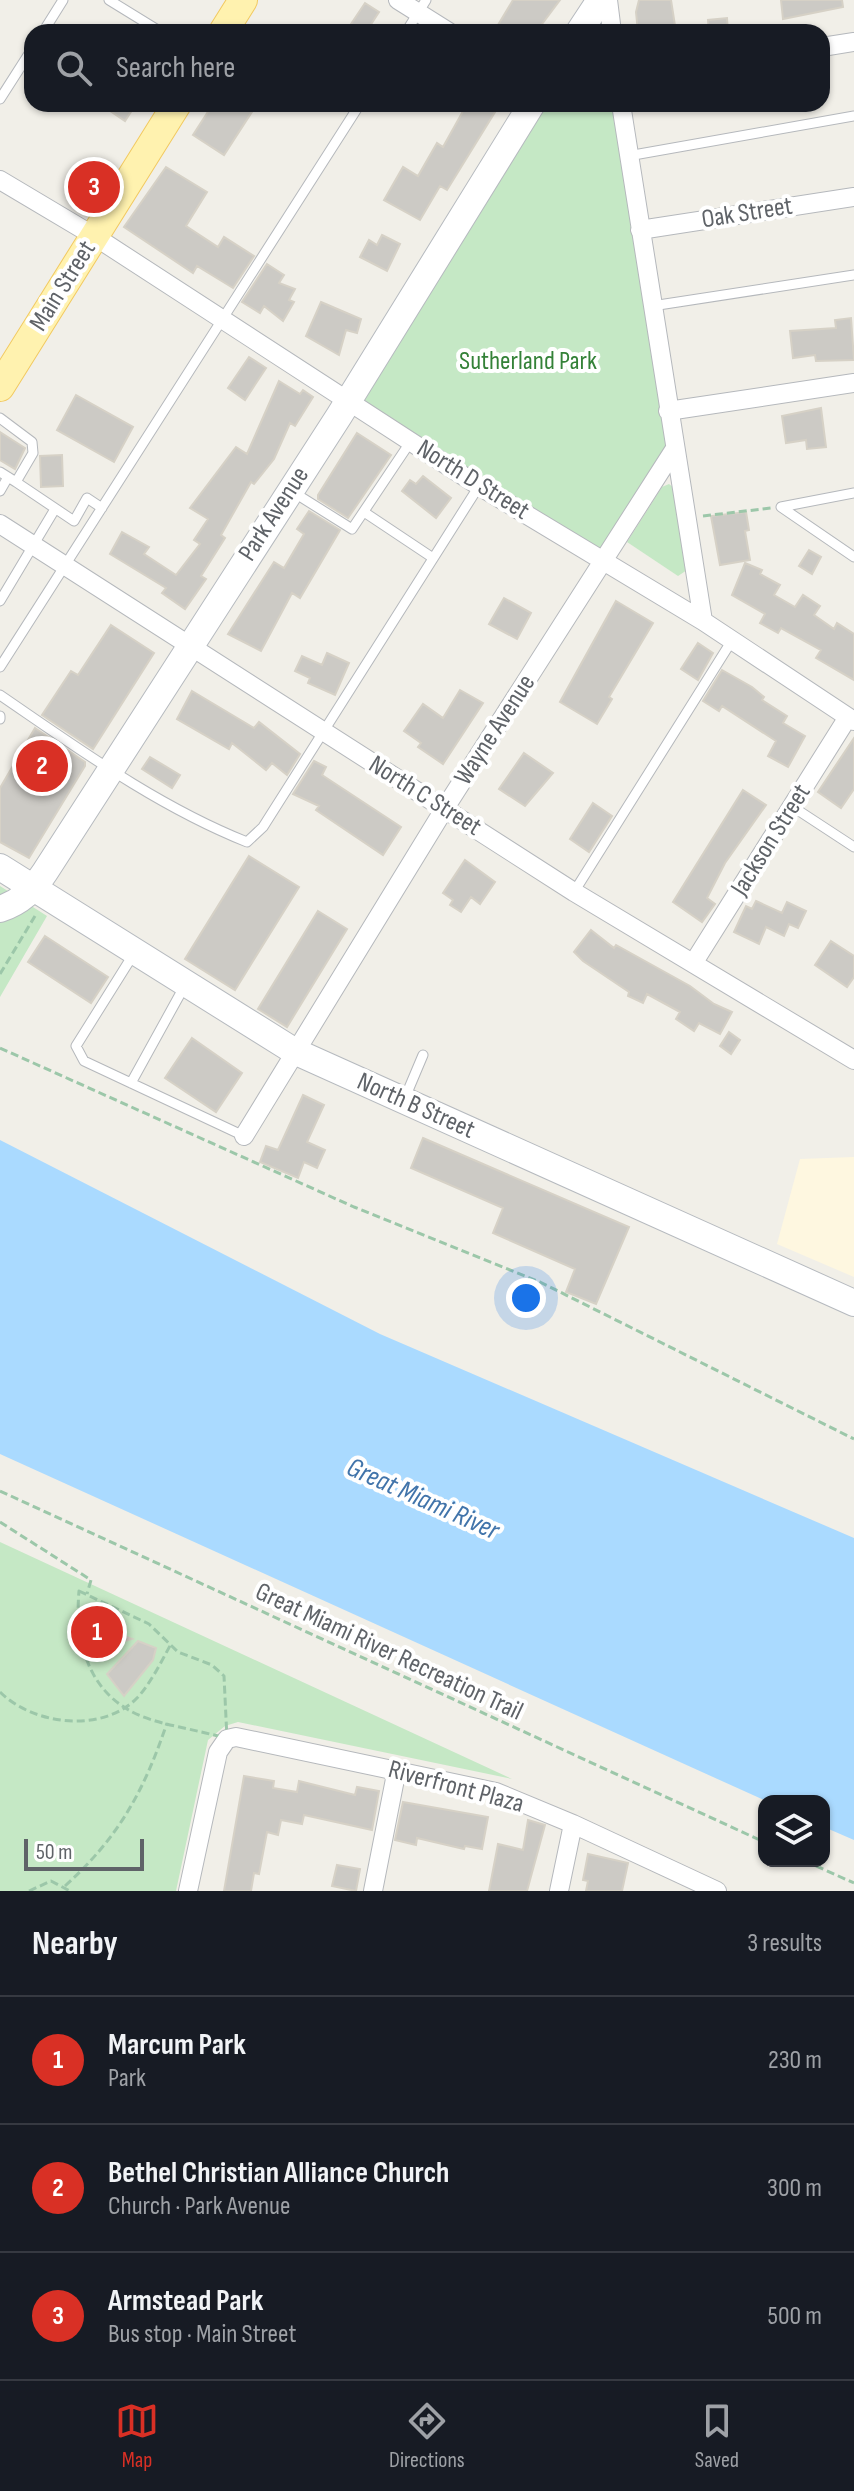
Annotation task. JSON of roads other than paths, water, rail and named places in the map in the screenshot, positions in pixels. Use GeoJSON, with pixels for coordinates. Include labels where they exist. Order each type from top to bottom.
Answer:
{"type":"FeatureCollection","features":[{"type":"Feature","properties":{"kind":"main road"},"geometry":{"type":"LineString","coordinates":[[228,24],[243,0]]}},
{"type":"Feature","properties":{"kind":"main road"},"geometry":{"type":"LineString","coordinates":[[584,24],[600,0]]}},
{"type":"Feature","properties":{"kind":"main road","name":"Main Street"},"geometry":{"type":"LineString","coordinates":[[0,387],[172,112]]}},
{"type":"Feature","properties":{"kind":"main road","name":"Park Avenue"},"geometry":{"type":"LineString","coordinates":[[0,909],[16,903],[34,889],[349,400],[527,112]]}},
{"type":"Feature","properties":{"kind":"main road","name":"North B Street"},"geometry":{"type":"LineString","coordinates":[[0,867],[294,1051],[854,1303]]}},
{"type":"Feature","properties":{"kind":"street"},"geometry":{"type":"LineString","coordinates":[[398,0],[422,6],[441,24]]}},
{"type":"Feature","properties":{"kind":"street"},"geometry":{"type":"LineString","coordinates":[[608,0],[611,24]]}},
{"type":"Feature","properties":{"kind":"street"},"geometry":{"type":"LineString","coordinates":[[830,46],[854,42]]}},
{"type":"Feature","properties":{"kind":"street"},"geometry":{"type":"LineString","coordinates":[[622,112],[703,621]]}},
{"type":"Feature","properties":{"kind":"street","name":"North D Street"},"geometry":{"type":"LineString","coordinates":[[0,180],[94,236],[479,486],[703,621],[851,719]]}},
{"type":"Feature","properties":{"kind":"street","name":"Oak Street"},"geometry":{"type":"LineString","coordinates":[[640,230],[854,197]]}},
{"type":"Feature","properties":{"kind":"street"},"geometry":{"type":"LineString","coordinates":[[668,411],[854,383]]}},
{"type":"Feature","properties":{"kind":"street","name":"Wayne Avenue"},"geometry":{"type":"LineString","coordinates":[[244,1136],[445,808],[674,450]]}},
{"type":"Feature","properties":{"kind":"street","name":"North C Street"},"geometry":{"type":"LineString","coordinates":[[0,524],[574,892],[854,1060]]}},
{"type":"Feature","properties":{"kind":"street","name":"Jackson Street"},"geometry":{"type":"LineString","coordinates":[[694,962],[851,719]]}},
{"type":"Feature","properties":{"kind":"street","name":"Riverfront Plaza"},"geometry":{"type":"LineString","coordinates":[[188,1891],[218,1752],[227,1739],[245,1738],[496,1792],[717,1891]]}},
{"type":"Feature","properties":{"kind":"street"},"geometry":{"type":"LineString","coordinates":[[373,1891],[397,1769]]}},
{"type":"Feature","properties":{"kind":"street"},"geometry":{"type":"LineString","coordinates":[[559,1891],[573,1824]]}},
{"type":"Feature","properties":{"kind":"lane"},"geometry":{"type":"LineString","coordinates":[[48,24],[63,0]]}},
{"type":"Feature","properties":{"kind":"lane"},"geometry":{"type":"LineString","coordinates":[[109,0],[148,24]]}},
{"type":"Feature","properties":{"kind":"lane"},"geometry":{"type":"LineString","coordinates":[[411,24],[422,6]]}},
{"type":"Feature","properties":{"kind":"lane"},"geometry":{"type":"LineString","coordinates":[[0,99],[24,62]]}},
{"type":"Feature","properties":{"kind":"lane"},"geometry":{"type":"LineString","coordinates":[[0,667],[355,112]]}},
{"type":"Feature","properties":{"kind":"lane"},"geometry":{"type":"LineString","coordinates":[[628,156],[854,116]]}},
{"type":"Feature","properties":{"kind":"lane"},"geometry":{"type":"LineString","coordinates":[[652,306],[854,275]]}},
{"type":"Feature","properties":{"kind":"lane"},"geometry":{"type":"LineString","coordinates":[[0,432],[3,420]]}},
{"type":"Feature","properties":{"kind":"lane"},"geometry":{"type":"LineString","coordinates":[[0,491],[6,472],[33,453],[32,442],[19,438],[3,420]]}},
{"type":"Feature","properties":{"kind":"lane"},"geometry":{"type":"LineString","coordinates":[[290,490],[352,529],[411,441]]}},
{"type":"Feature","properties":{"kind":"lane"},"geometry":{"type":"LineString","coordinates":[[6,472],[74,521],[87,498],[102,508]]}},
{"type":"Feature","properties":{"kind":"lane"},"geometry":{"type":"LineString","coordinates":[[0,695],[112,771],[206,825],[247,842],[263,827],[479,486]]}},
{"type":"Feature","properties":{"kind":"lane"},"geometry":{"type":"LineString","coordinates":[[854,493],[781,507],[854,557]]}},
{"type":"Feature","properties":{"kind":"lane"},"geometry":{"type":"LineString","coordinates":[[0,601],[4,584],[55,509]]}},
{"type":"Feature","properties":{"kind":"lane"},"geometry":{"type":"LineString","coordinates":[[364,512],[433,558]]}},
{"type":"Feature","properties":{"kind":"lane"},"geometry":{"type":"LineString","coordinates":[[574,892],[731,642]]}},
{"type":"Feature","properties":{"kind":"lane"},"geometry":{"type":"LineString","coordinates":[[793,807],[854,847]]}},
{"type":"Feature","properties":{"kind":"lane"},"geometry":{"type":"LineString","coordinates":[[134,952],[76,1046],[84,1061],[244,1136]]}},
{"type":"Feature","properties":{"kind":"lane"},"geometry":{"type":"LineString","coordinates":[[131,1083],[186,984]]}},
{"type":"Feature","properties":{"kind":"lane"},"geometry":{"type":"LineString","coordinates":[[403,1101],[423,1055]]}},
{"type":"Feature","properties":{"kind":"water","name":"Great Miami River"},"geometry":{"type":"Polygon","coordinates":[[[0,1140],[380,1334],[854,1538],[854,1840],[830,1830],[830,1795],[758,1797],[0,1454],[0,1140]]]}},
{"type":"Feature","properties":{"kind":"place","name":"Armstead Park"},"geometry":{"type":"Point","coordinates":[94,187]}},
{"type":"Feature","properties":{"kind":"place","name":"Bethel Christian Alliance Church"},"geometry":{"type":"Point","coordinates":[42,766]}},
{"type":"Feature","properties":{"kind":"place","name":"Marcum Park"},"geometry":{"type":"Point","coordinates":[97,1632]}},
{"type":"Feature","properties":{"kind":"park label","name":"Sutherland Park"},"geometry":{"type":"Point","coordinates":[528,361]}}]}
